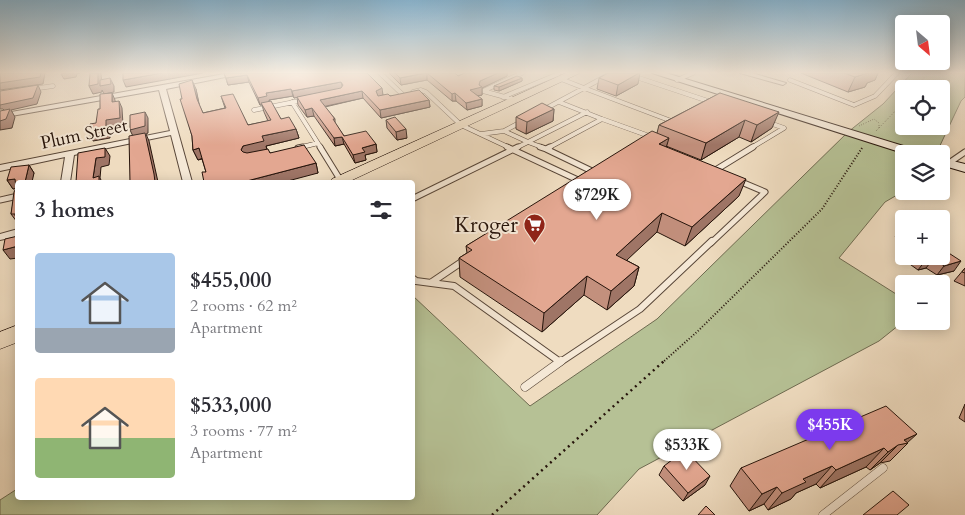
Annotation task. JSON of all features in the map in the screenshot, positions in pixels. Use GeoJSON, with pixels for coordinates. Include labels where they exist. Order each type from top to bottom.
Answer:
{"type":"FeatureCollection","features":[{"type":"Feature","properties":{"kind":"main road"},"geometry":{"type":"LineString","coordinates":[[344,180],[522,97]]}},
{"type":"Feature","properties":{"kind":"main road"},"geometry":{"type":"LineString","coordinates":[[732,97],[895,147]]}},
{"type":"Feature","properties":{"kind":"main road"},"geometry":{"type":"LineString","coordinates":[[950,164],[965,168]]}},
{"type":"Feature","properties":{"kind":"main road"},"geometry":{"type":"LineString","coordinates":[[0,341],[15,334]]}},
{"type":"Feature","properties":{"kind":"street"},"geometry":{"type":"LineString","coordinates":[[0,116],[110,97]]}},
{"type":"Feature","properties":{"kind":"street"},"geometry":{"type":"LineString","coordinates":[[165,97],[187,180]]}},
{"type":"Feature","properties":{"kind":"street","name":"Plum Street"},"geometry":{"type":"LineString","coordinates":[[0,168],[175,132]]}},
{"type":"Feature","properties":{"kind":"street"},"geometry":{"type":"LineString","coordinates":[[66,180],[70,153]]}},
{"type":"Feature","properties":{"kind":"street"},"geometry":{"type":"LineString","coordinates":[[0,237],[15,233]]}},
{"type":"Feature","properties":{"kind":"lane"},"geometry":{"type":"LineString","coordinates":[[431,97],[461,125],[582,182]]}},
{"type":"Feature","properties":{"kind":"lane"},"geometry":{"type":"LineString","coordinates":[[502,97],[516,100]]}},
{"type":"Feature","properties":{"kind":"lane"},"geometry":{"type":"LineString","coordinates":[[536,114],[568,97]]}},
{"type":"Feature","properties":{"kind":"lane"},"geometry":{"type":"LineString","coordinates":[[608,97],[678,124],[670,128]]}},
{"type":"Feature","properties":{"kind":"lane"},"geometry":{"type":"LineString","coordinates":[[696,97],[723,106]]}},
{"type":"Feature","properties":{"kind":"lane"},"geometry":{"type":"LineString","coordinates":[[707,107],[722,97]]}},
{"type":"Feature","properties":{"kind":"lane"},"geometry":{"type":"LineString","coordinates":[[831,97],[854,105],[873,97]]}},
{"type":"Feature","properties":{"kind":"lane"},"geometry":{"type":"LineString","coordinates":[[254,110],[311,98]]}},
{"type":"Feature","properties":{"kind":"lane"},"geometry":{"type":"LineString","coordinates":[[292,102],[339,180]]}},
{"type":"Feature","properties":{"kind":"lane"},"geometry":{"type":"LineString","coordinates":[[559,102],[653,138]]}},
{"type":"Feature","properties":{"kind":"lane"},"geometry":{"type":"LineString","coordinates":[[415,198],[587,112]]}},
{"type":"Feature","properties":{"kind":"lane"},"geometry":{"type":"LineString","coordinates":[[481,134],[504,131],[528,118]]}},
{"type":"Feature","properties":{"kind":"lane"},"geometry":{"type":"LineString","coordinates":[[714,171],[784,128],[758,118]]}},
{"type":"Feature","properties":{"kind":"lane"},"geometry":{"type":"LineString","coordinates":[[546,149],[602,119]]}},
{"type":"Feature","properties":{"kind":"lane"},"geometry":{"type":"LineString","coordinates":[[504,131],[596,173]]}},
{"type":"Feature","properties":{"kind":"lane"},"geometry":{"type":"LineString","coordinates":[[646,142],[661,133]]}},
{"type":"Feature","properties":{"kind":"lane"},"geometry":{"type":"LineString","coordinates":[[292,149],[318,143]]}},
{"type":"Feature","properties":{"kind":"lane"},"geometry":{"type":"LineString","coordinates":[[950,159],[965,152]]}},
{"type":"Feature","properties":{"kind":"lane"},"geometry":{"type":"LineString","coordinates":[[706,167],[723,174]]}},
{"type":"Feature","properties":{"kind":"lane"},"geometry":{"type":"LineString","coordinates":[[576,186],[605,168]]}},
{"type":"Feature","properties":{"kind":"lane"},"geometry":{"type":"LineString","coordinates":[[525,387],[640,309],[765,192],[731,178]]}},
{"type":"Feature","properties":{"kind":"lane"},"geometry":{"type":"LineString","coordinates":[[0,200],[15,197]]}},
{"type":"Feature","properties":{"kind":"lane"},"geometry":{"type":"LineString","coordinates":[[432,282],[472,255]]}},
{"type":"Feature","properties":{"kind":"lane"},"geometry":{"type":"LineString","coordinates":[[415,280],[454,286],[560,362]]}},
{"type":"Feature","properties":{"kind":"lane"},"geometry":{"type":"LineString","coordinates":[[823,515],[883,468]]}},
{"type":"Feature","properties":{"kind":"path"},"geometry":{"type":"LineString","coordinates":[[874,133],[895,111]]}},
{"type":"Feature","properties":{"kind":"path"},"geometry":{"type":"LineString","coordinates":[[492,515],[699,330],[815,216],[822,209],[862,148]]}},
{"type":"Feature","properties":{"kind":"green space"},"geometry":{"type":"Polygon","coordinates":[[[890,97],[895,97],[895,135],[945,135],[940,145],[895,145],[895,196],[885,202],[839,258],[895,293],[895,328],[879,341],[639,469],[597,515],[0,515],[0,500],[15,490],[15,500],[415,500],[415,298],[530,406],[657,319],[848,132],[890,97]]]}},
{"type":"Feature","properties":{"kind":"green space"},"geometry":{"type":"Polygon","coordinates":[[[950,97],[965,97],[961,101],[950,124],[950,97]]]}},
{"type":"Feature","properties":{"kind":"building"},"geometry":{"type":"Polygon","coordinates":[[[0,97],[33,97],[33,98],[0,105],[0,97]]]}},
{"type":"Feature","properties":{"kind":"building"},"geometry":{"type":"Polygon","coordinates":[[[100,97],[112,97],[112,102],[119,101],[120,118],[106,120],[106,130],[89,133],[90,124],[96,123],[98,109],[100,109],[100,97]]]}},
{"type":"Feature","properties":{"kind":"building"},"geometry":{"type":"Polygon","coordinates":[[[182,97],[196,97],[203,113],[226,108],[221,97],[234,97],[248,125],[271,120],[261,103],[271,101],[281,119],[289,117],[296,129],[262,136],[264,141],[243,146],[241,150],[247,153],[268,149],[270,153],[304,145],[316,163],[251,180],[204,180],[202,172],[206,172],[199,148],[193,150],[192,136],[180,99],[182,99],[182,97]]]}},
{"type":"Feature","properties":{"kind":"building"},"geometry":{"type":"Polygon","coordinates":[[[297,97],[334,97],[320,100],[335,119],[333,119],[344,136],[366,131],[376,144],[362,148],[365,152],[353,155],[342,137],[334,138],[312,108],[305,110],[297,97]]]}},
{"type":"Feature","properties":{"kind":"building"},"geometry":{"type":"Polygon","coordinates":[[[368,97],[426,97],[429,100],[380,110],[368,97]]]}},
{"type":"Feature","properties":{"kind":"building"},"geometry":{"type":"Polygon","coordinates":[[[459,97],[479,97],[482,99],[466,103],[459,97]]]}},
{"type":"Feature","properties":{"kind":"building"},"geometry":{"type":"Polygon","coordinates":[[[712,97],[733,97],[779,112],[757,125],[745,120],[706,143],[659,125],[712,97]]]}},
{"type":"Feature","properties":{"kind":"building"},"geometry":{"type":"Polygon","coordinates":[[[542,103],[554,109],[527,122],[516,117],[542,103]]]}},
{"type":"Feature","properties":{"kind":"building"},"geometry":{"type":"Polygon","coordinates":[[[10,109],[6,119],[0,121],[0,111],[10,109]]]}},
{"type":"Feature","properties":{"kind":"building"},"geometry":{"type":"Polygon","coordinates":[[[145,112],[145,126],[130,130],[130,115],[145,112]]]}},
{"type":"Feature","properties":{"kind":"building"},"geometry":{"type":"Polygon","coordinates":[[[395,117],[406,129],[396,132],[386,120],[395,117]]]}},
{"type":"Feature","properties":{"kind":"building"},"geometry":{"type":"Polygon","coordinates":[[[652,131],[669,138],[659,144],[746,179],[692,227],[662,213],[616,255],[639,267],[611,291],[587,276],[544,313],[459,258],[472,250],[466,246],[652,131]]]}},
{"type":"Feature","properties":{"kind":"building"},"geometry":{"type":"Polygon","coordinates":[[[145,133],[155,180],[130,180],[129,136],[145,133]]]}},
{"type":"Feature","properties":{"kind":"building"},"geometry":{"type":"Polygon","coordinates":[[[105,148],[105,157],[96,158],[93,178],[99,176],[99,180],[76,180],[78,153],[105,148]]]}},
{"type":"Feature","properties":{"kind":"building"},"geometry":{"type":"Polygon","coordinates":[[[29,165],[25,180],[7,180],[11,167],[29,165]]]}},
{"type":"Feature","properties":{"kind":"building"},"geometry":{"type":"Polygon","coordinates":[[[15,190],[15,214],[11,214],[15,190]]]}},
{"type":"Feature","properties":{"kind":"building"},"geometry":{"type":"Polygon","coordinates":[[[15,237],[15,247],[3,250],[5,239],[15,237]]]}},
{"type":"Feature","properties":{"kind":"building"},"geometry":{"type":"Polygon","coordinates":[[[950,254],[961,261],[950,264],[950,254]]]}},
{"type":"Feature","properties":{"kind":"building"},"geometry":{"type":"Polygon","coordinates":[[[886,406],[917,434],[904,440],[908,443],[898,445],[888,452],[884,448],[836,470],[832,466],[803,479],[806,482],[782,493],[777,487],[762,494],[741,468],[886,406]]]}},
{"type":"Feature","properties":{"kind":"building"},"geometry":{"type":"Polygon","coordinates":[[[685,450],[710,476],[688,493],[664,466],[685,450]]]}},
{"type":"Feature","properties":{"kind":"building"},"geometry":{"type":"Polygon","coordinates":[[[893,491],[909,505],[897,515],[863,515],[893,491]]]}},
{"type":"Feature","properties":{"kind":"building"},"geometry":{"type":"Polygon","coordinates":[[[706,506],[715,515],[698,515],[706,506]]]}},
{"type":"Feature","properties":{"kind":"place","name":"Kroger"},"geometry":{"type":"Point","coordinates":[534,244]}}]}
